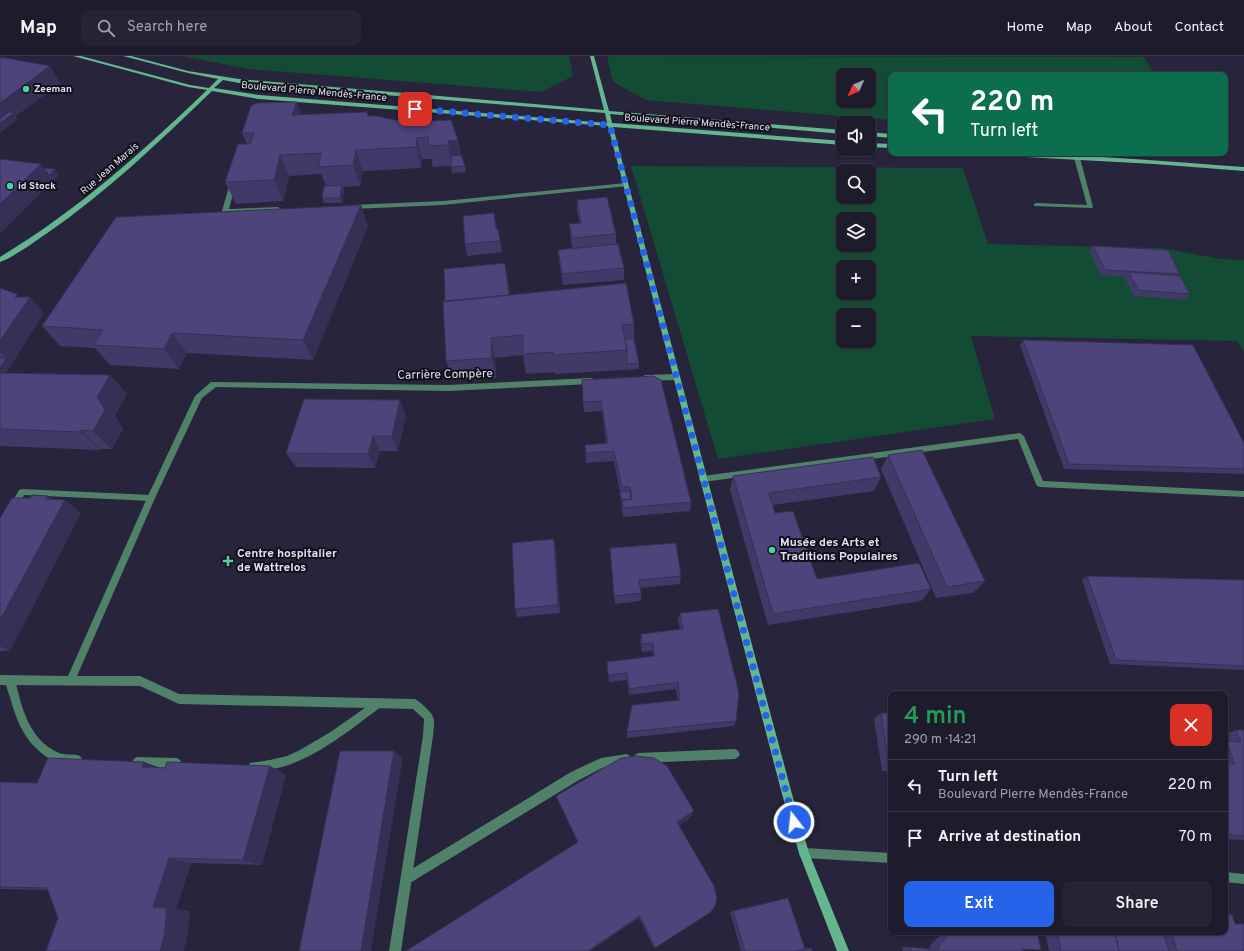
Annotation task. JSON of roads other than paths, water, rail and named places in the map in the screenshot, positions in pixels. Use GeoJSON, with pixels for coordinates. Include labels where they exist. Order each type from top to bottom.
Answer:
{"type":"FeatureCollection","features":[{"type":"Feature","properties":{"kind":"street","name":"Boulevard Pierre Mendès-France"},"geometry":{"type":"LineString","coordinates":[[75,56],[210,90],[259,97],[836,142]]}},
{"type":"Feature","properties":{"kind":"street","name":"Boulevard Pierre Mendès-France"},"geometry":{"type":"LineString","coordinates":[[125,56],[184,71],[222,78],[836,131]]}},
{"type":"Feature","properties":{"kind":"street"},"geometry":{"type":"LineString","coordinates":[[592,56],[787,794],[804,853],[842,951]]}},
{"type":"Feature","properties":{"kind":"street","name":"Rue Jean Marais"},"geometry":{"type":"LineString","coordinates":[[0,260],[52,227],[91,199],[128,167],[222,78]]}},
{"type":"Feature","properties":{"kind":"street"},"geometry":{"type":"LineString","coordinates":[[876,135],[888,136]]}},
{"type":"Feature","properties":{"kind":"street"},"geometry":{"type":"LineString","coordinates":[[876,145],[888,146]]}},
{"type":"Feature","properties":{"kind":"street"},"geometry":{"type":"LineString","coordinates":[[1036,205],[1090,207],[1077,156],[1244,169]]}},
{"type":"Feature","properties":{"kind":"street"},"geometry":{"type":"LineString","coordinates":[[1109,156],[1154,162]]}},
{"type":"Feature","properties":{"kind":"street"},"geometry":{"type":"LineString","coordinates":[[236,176],[225,211],[287,209]]}},
{"type":"Feature","properties":{"kind":"street"},"geometry":{"type":"LineString","coordinates":[[342,207],[443,204],[626,185]]}},
{"type":"Feature","properties":{"kind":"street"},"geometry":{"type":"LineString","coordinates":[[637,379],[676,377]]}},
{"type":"Feature","properties":{"kind":"street","name":"Carrière Compère"},"geometry":{"type":"LineString","coordinates":[[150,498],[199,396],[214,384],[448,388],[599,380]]}},
{"type":"Feature","properties":{"kind":"street"},"geometry":{"type":"LineString","coordinates":[[703,479],[1020,436],[1040,484],[1244,494]]}},
{"type":"Feature","properties":{"kind":"street"},"geometry":{"type":"LineString","coordinates":[[11,511],[22,492],[150,498],[70,681]]}},
{"type":"Feature","properties":{"kind":"street"},"geometry":{"type":"LineString","coordinates":[[91,760],[59,758],[44,750],[32,739],[19,714],[5,680],[140,681],[179,700],[415,704],[429,717],[428,736],[395,951]]}},
{"type":"Feature","properties":{"kind":"street"},"geometry":{"type":"LineString","coordinates":[[244,766],[260,767],[291,759],[322,745],[379,703]]}},
{"type":"Feature","properties":{"kind":"street"},"geometry":{"type":"LineString","coordinates":[[406,879],[575,776],[601,763],[643,757],[735,754]]}},
{"type":"Feature","properties":{"kind":"street"},"geometry":{"type":"LineString","coordinates":[[129,762],[190,764]]}},
{"type":"Feature","properties":{"kind":"street"},"geometry":{"type":"LineString","coordinates":[[804,853],[888,858]]}},
{"type":"Feature","properties":{"kind":"street"},"geometry":{"type":"LineString","coordinates":[[1228,878],[1244,879]]}},
{"type":"Feature","properties":{"kind":"place","name":"Zeeman"},"geometry":{"type":"Point","coordinates":[26,89]}},
{"type":"Feature","properties":{"kind":"place","name":"id Stock"},"geometry":{"type":"Point","coordinates":[10,186]}},
{"type":"Feature","properties":{"kind":"place","name":"Musée des Arts et Traditions Populaires"},"geometry":{"type":"Point","coordinates":[772,550]}},
{"type":"Feature","properties":{"kind":"place","name":"Centre hospitalier de Wattrelos"},"geometry":{"type":"Point","coordinates":[228,561]}}]}
